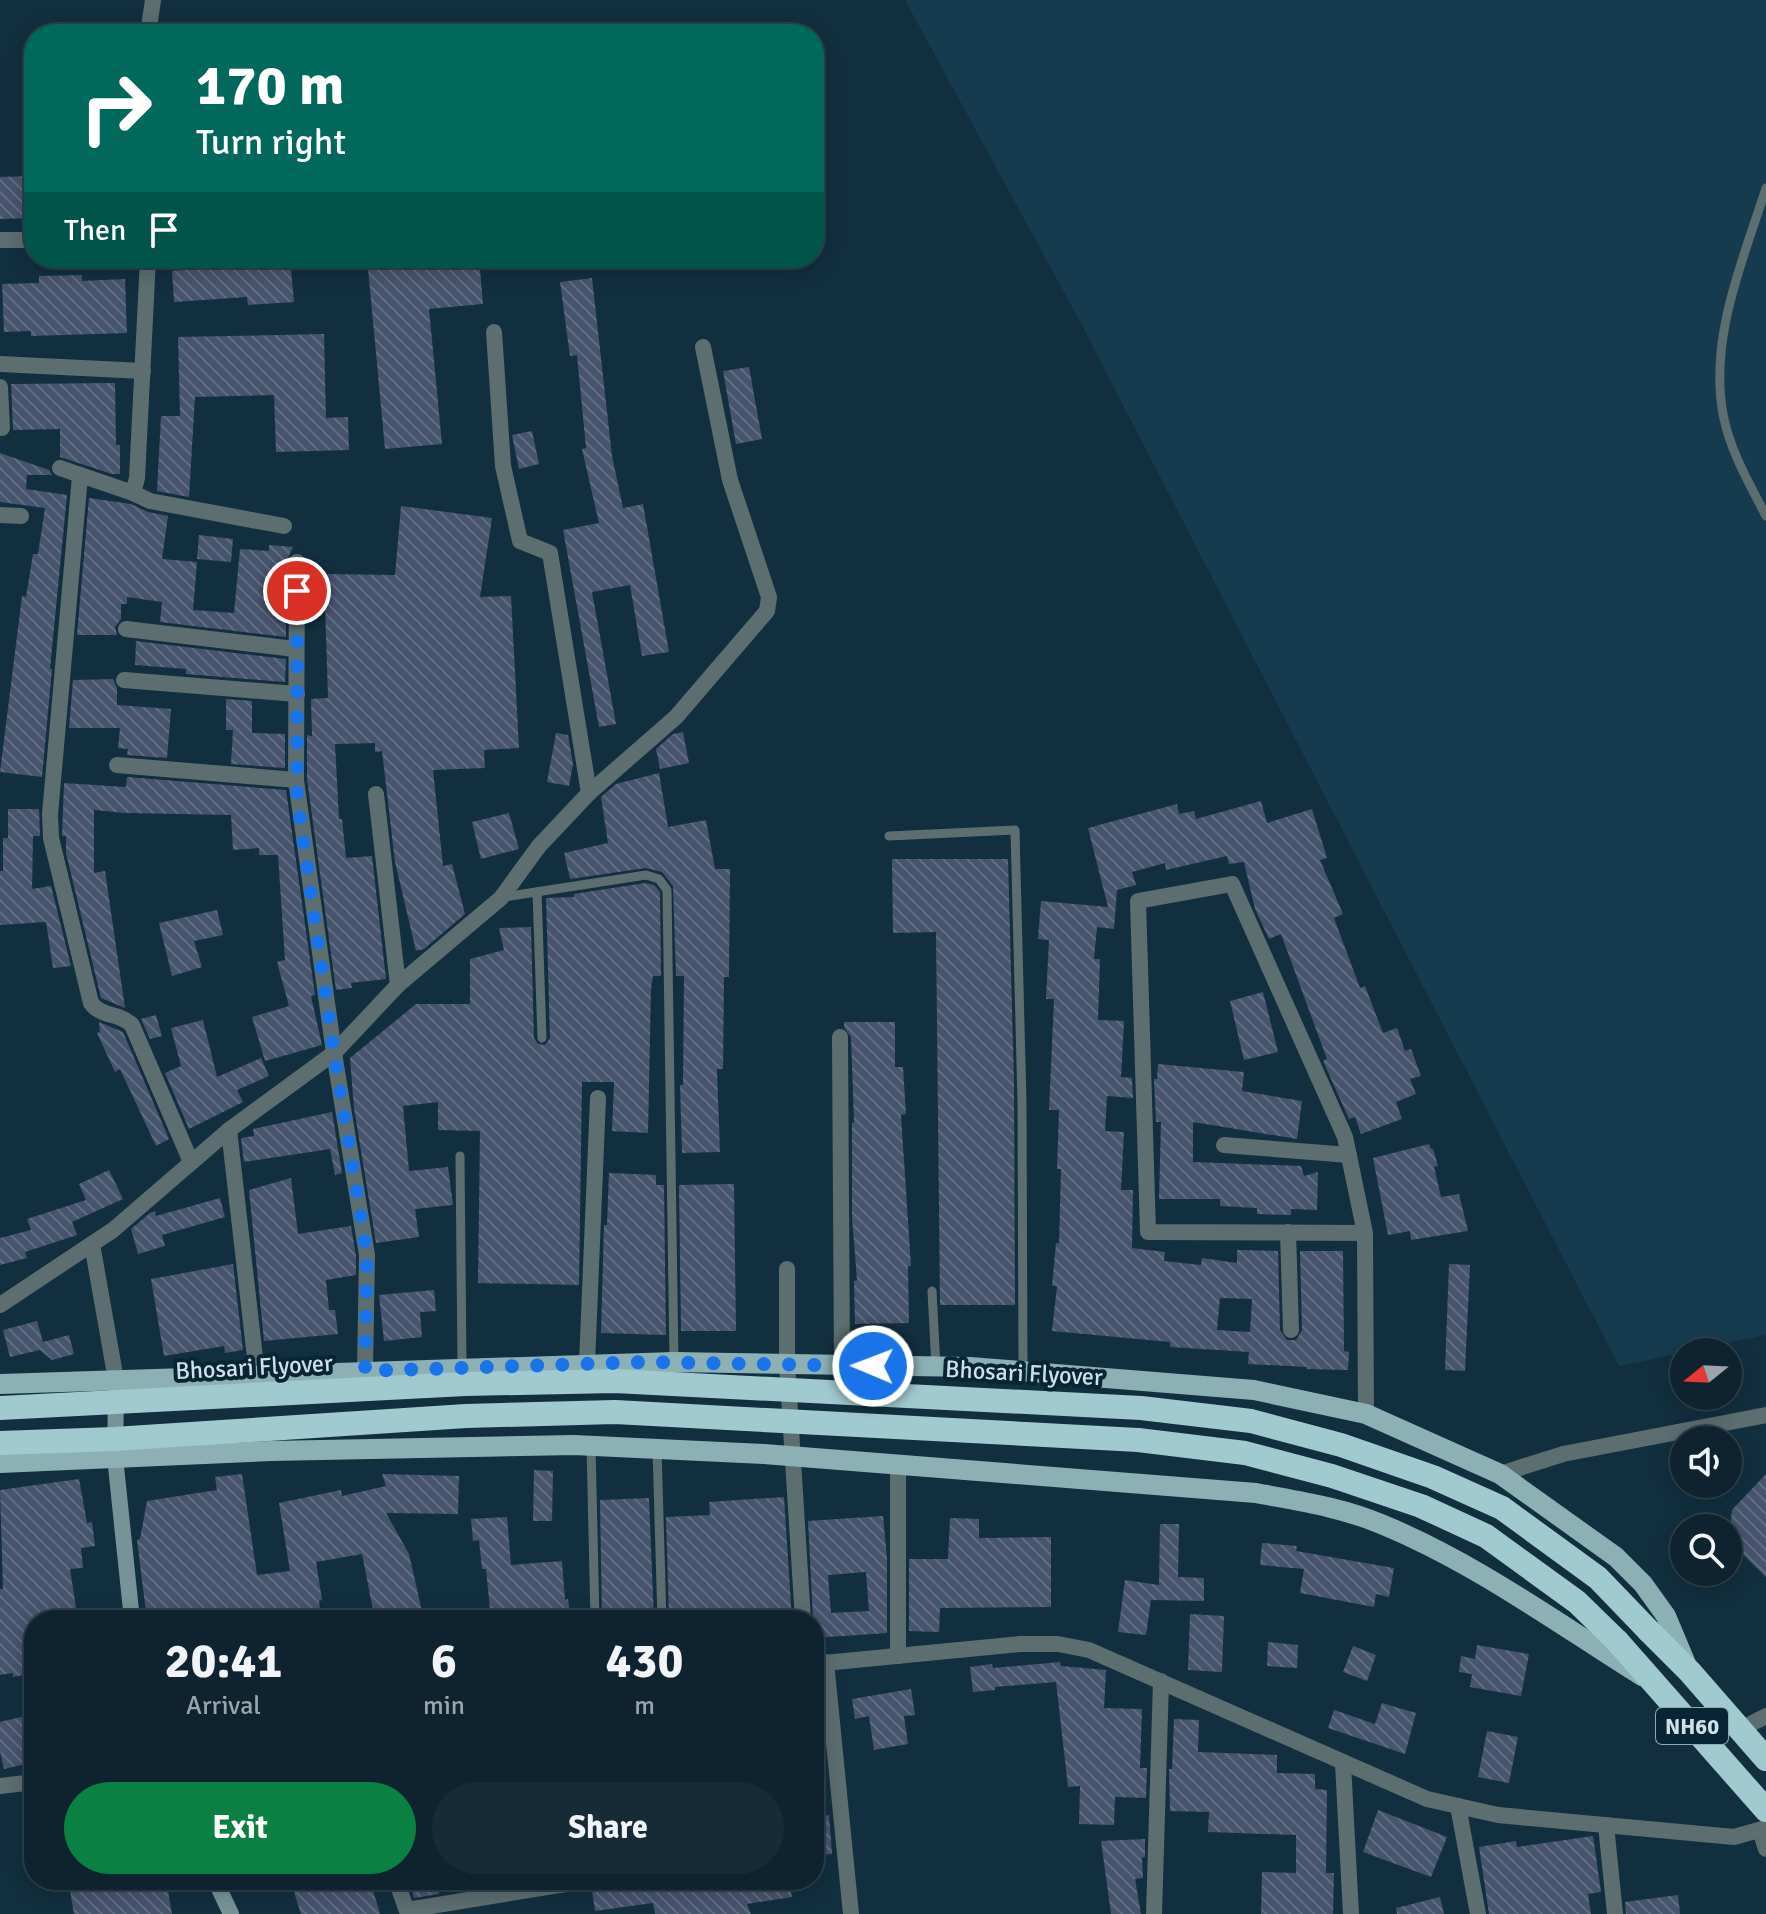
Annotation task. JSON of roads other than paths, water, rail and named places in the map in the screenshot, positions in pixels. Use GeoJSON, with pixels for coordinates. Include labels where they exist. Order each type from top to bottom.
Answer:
{"type":"FeatureCollection","features":[{"type":"Feature","properties":{"kind":"highway","name":"Bhosari Flyover"},"geometry":{"type":"LineString","coordinates":[[0,1408],[465,1384],[615,1381],[1141,1408],[1251,1421],[1341,1445],[1407,1468],[1502,1508],[1598,1578],[1690,1672]]}},
{"type":"Feature","properties":{"kind":"highway","name":"NH60"},"geometry":{"type":"LineString","coordinates":[[0,1443],[114,1439],[466,1416],[615,1412],[969,1429],[1138,1440],[1245,1453],[1332,1476],[1421,1506],[1486,1536],[1577,1602],[1617,1641],[1655,1684],[1764,1823]]}},
{"type":"Feature","properties":{"kind":"highway","name":"NH60"},"geometry":{"type":"LineString","coordinates":[[1690,1672],[1766,1759]]}},
{"type":"Feature","properties":{"kind":"main road"},"geometry":{"type":"LineString","coordinates":[[0,1384],[674,1362],[1023,1372],[1254,1390],[1366,1414],[1500,1474],[1616,1557],[1643,1584],[1666,1616],[1690,1672]]}},
{"type":"Feature","properties":{"kind":"main road"},"geometry":{"type":"LineString","coordinates":[[0,1463],[115,1457],[591,1446],[898,1465],[1256,1493],[1322,1505],[1380,1523],[1459,1561],[1655,1684]]}},
{"type":"Feature","properties":{"kind":"street"},"geometry":{"type":"LineString","coordinates":[[150,24],[153,0]]}},
{"type":"Feature","properties":{"kind":"street"},"geometry":{"type":"LineString","coordinates":[[0,240],[24,240]]}},
{"type":"Feature","properties":{"kind":"street"},"geometry":{"type":"LineString","coordinates":[[133,493],[137,478],[148,268]]}},
{"type":"Feature","properties":{"kind":"street"},"geometry":{"type":"LineString","coordinates":[[494,332],[503,466],[520,541],[550,553],[589,793]]}},
{"type":"Feature","properties":{"kind":"street"},"geometry":{"type":"LineString","coordinates":[[0,1305],[113,1230],[229,1130],[334,1053],[398,985],[501,898],[539,846],[589,793],[676,717],[767,611],[769,597],[730,480],[703,347]]}},
{"type":"Feature","properties":{"kind":"street"},"geometry":{"type":"LineString","coordinates":[[0,364],[143,371]]}},
{"type":"Feature","properties":{"kind":"street"},"geometry":{"type":"LineString","coordinates":[[0,387],[2,428]]}},
{"type":"Feature","properties":{"kind":"street"},"geometry":{"type":"LineString","coordinates":[[60,468],[150,501],[284,526]]}},
{"type":"Feature","properties":{"kind":"street"},"geometry":{"type":"LineString","coordinates":[[80,476],[50,814],[51,838],[91,1003],[96,1010],[125,1018],[132,1025],[191,1162]]}},
{"type":"Feature","properties":{"kind":"street"},"geometry":{"type":"LineString","coordinates":[[0,515],[21,516]]}},
{"type":"Feature","properties":{"kind":"street"},"geometry":{"type":"LineString","coordinates":[[297,562],[296,780],[334,1053],[367,1255],[365,1371]]}},
{"type":"Feature","properties":{"kind":"street"},"geometry":{"type":"LineString","coordinates":[[126,629],[295,649]]}},
{"type":"Feature","properties":{"kind":"street"},"geometry":{"type":"LineString","coordinates":[[124,680],[297,694]]}},
{"type":"Feature","properties":{"kind":"street"},"geometry":{"type":"LineString","coordinates":[[117,765],[296,780]]}},
{"type":"Feature","properties":{"kind":"street"},"geometry":{"type":"LineString","coordinates":[[376,794],[398,985]]}},
{"type":"Feature","properties":{"kind":"street"},"geometry":{"type":"LineString","coordinates":[[1365,1233],[1148,1232],[1138,901],[1232,884],[1345,1137],[1365,1233],[1366,1414]]}},
{"type":"Feature","properties":{"kind":"street"},"geometry":{"type":"LineString","coordinates":[[840,1037],[842,1366]]}},
{"type":"Feature","properties":{"kind":"street"},"geometry":{"type":"LineString","coordinates":[[587,1363],[598,1098]]}},
{"type":"Feature","properties":{"kind":"street"},"geometry":{"type":"LineString","coordinates":[[229,1130],[257,1375]]}},
{"type":"Feature","properties":{"kind":"street"},"geometry":{"type":"LineString","coordinates":[[1224,1145],[1349,1155]]}},
{"type":"Feature","properties":{"kind":"street"},"geometry":{"type":"LineString","coordinates":[[1288,1232],[1291,1330]]}},
{"type":"Feature","properties":{"kind":"street"},"geometry":{"type":"LineString","coordinates":[[92,1244],[116,1380],[115,1457],[131,1610]]}},
{"type":"Feature","properties":{"kind":"street"},"geometry":{"type":"LineString","coordinates":[[787,1269],[787,1365],[802,1610]]}},
{"type":"Feature","properties":{"kind":"street"},"geometry":{"type":"LineString","coordinates":[[1500,1474],[1563,1454],[1766,1415]]}},
{"type":"Feature","properties":{"kind":"street"},"geometry":{"type":"LineString","coordinates":[[898,1465],[898,1656]]}},
{"type":"Feature","properties":{"kind":"street"},"geometry":{"type":"LineString","coordinates":[[824,1663],[1020,1644],[1058,1644],[1089,1650],[1427,1799],[1498,1815],[1734,1837],[1764,1823],[1766,1849]]}},
{"type":"Feature","properties":{"kind":"street"},"geometry":{"type":"LineString","coordinates":[[1154,1914],[1161,1681]]}},
{"type":"Feature","properties":{"kind":"street"},"geometry":{"type":"LineString","coordinates":[[824,1695],[851,1914]]}},
{"type":"Feature","properties":{"kind":"street"},"geometry":{"type":"LineString","coordinates":[[1741,1729],[1766,1716]]}},
{"type":"Feature","properties":{"kind":"street"},"geometry":{"type":"LineString","coordinates":[[1343,1764],[1351,1914]]}},
{"type":"Feature","properties":{"kind":"street"},"geometry":{"type":"LineString","coordinates":[[0,1786],[24,1783]]}},
{"type":"Feature","properties":{"kind":"street"},"geometry":{"type":"LineString","coordinates":[[1458,1806],[1478,1914]]}},
{"type":"Feature","properties":{"kind":"street"},"geometry":{"type":"LineString","coordinates":[[1606,1825],[1615,1914]]}},
{"type":"Feature","properties":{"kind":"street"},"geometry":{"type":"LineString","coordinates":[[220,1890],[231,1914]]}},
{"type":"Feature","properties":{"kind":"street"},"geometry":{"type":"LineString","coordinates":[[399,1890],[407,1912],[533,1890]]}},
{"type":"Feature","properties":{"kind":"lane"},"geometry":{"type":"LineString","coordinates":[[1766,188],[1729,305],[1718,368],[1723,416],[1737,460],[1766,516]]}},
{"type":"Feature","properties":{"kind":"lane"},"geometry":{"type":"LineString","coordinates":[[889,836],[1015,830],[1022,1103],[1023,1372]]}},
{"type":"Feature","properties":{"kind":"lane"},"geometry":{"type":"LineString","coordinates":[[501,898],[646,875],[659,879],[667,890],[674,1362]]}},
{"type":"Feature","properties":{"kind":"lane"},"geometry":{"type":"LineString","coordinates":[[537,892],[542,1038]]}},
{"type":"Feature","properties":{"kind":"lane"},"geometry":{"type":"LineString","coordinates":[[460,1156],[462,1367]]}},
{"type":"Feature","properties":{"kind":"lane"},"geometry":{"type":"LineString","coordinates":[[932,1291],[936,1368]]}},
{"type":"Feature","properties":{"kind":"lane"},"geometry":{"type":"LineString","coordinates":[[591,1446],[595,1610]]}},
{"type":"Feature","properties":{"kind":"lane"},"geometry":{"type":"LineString","coordinates":[[657,1449],[662,1610]]}}]}
